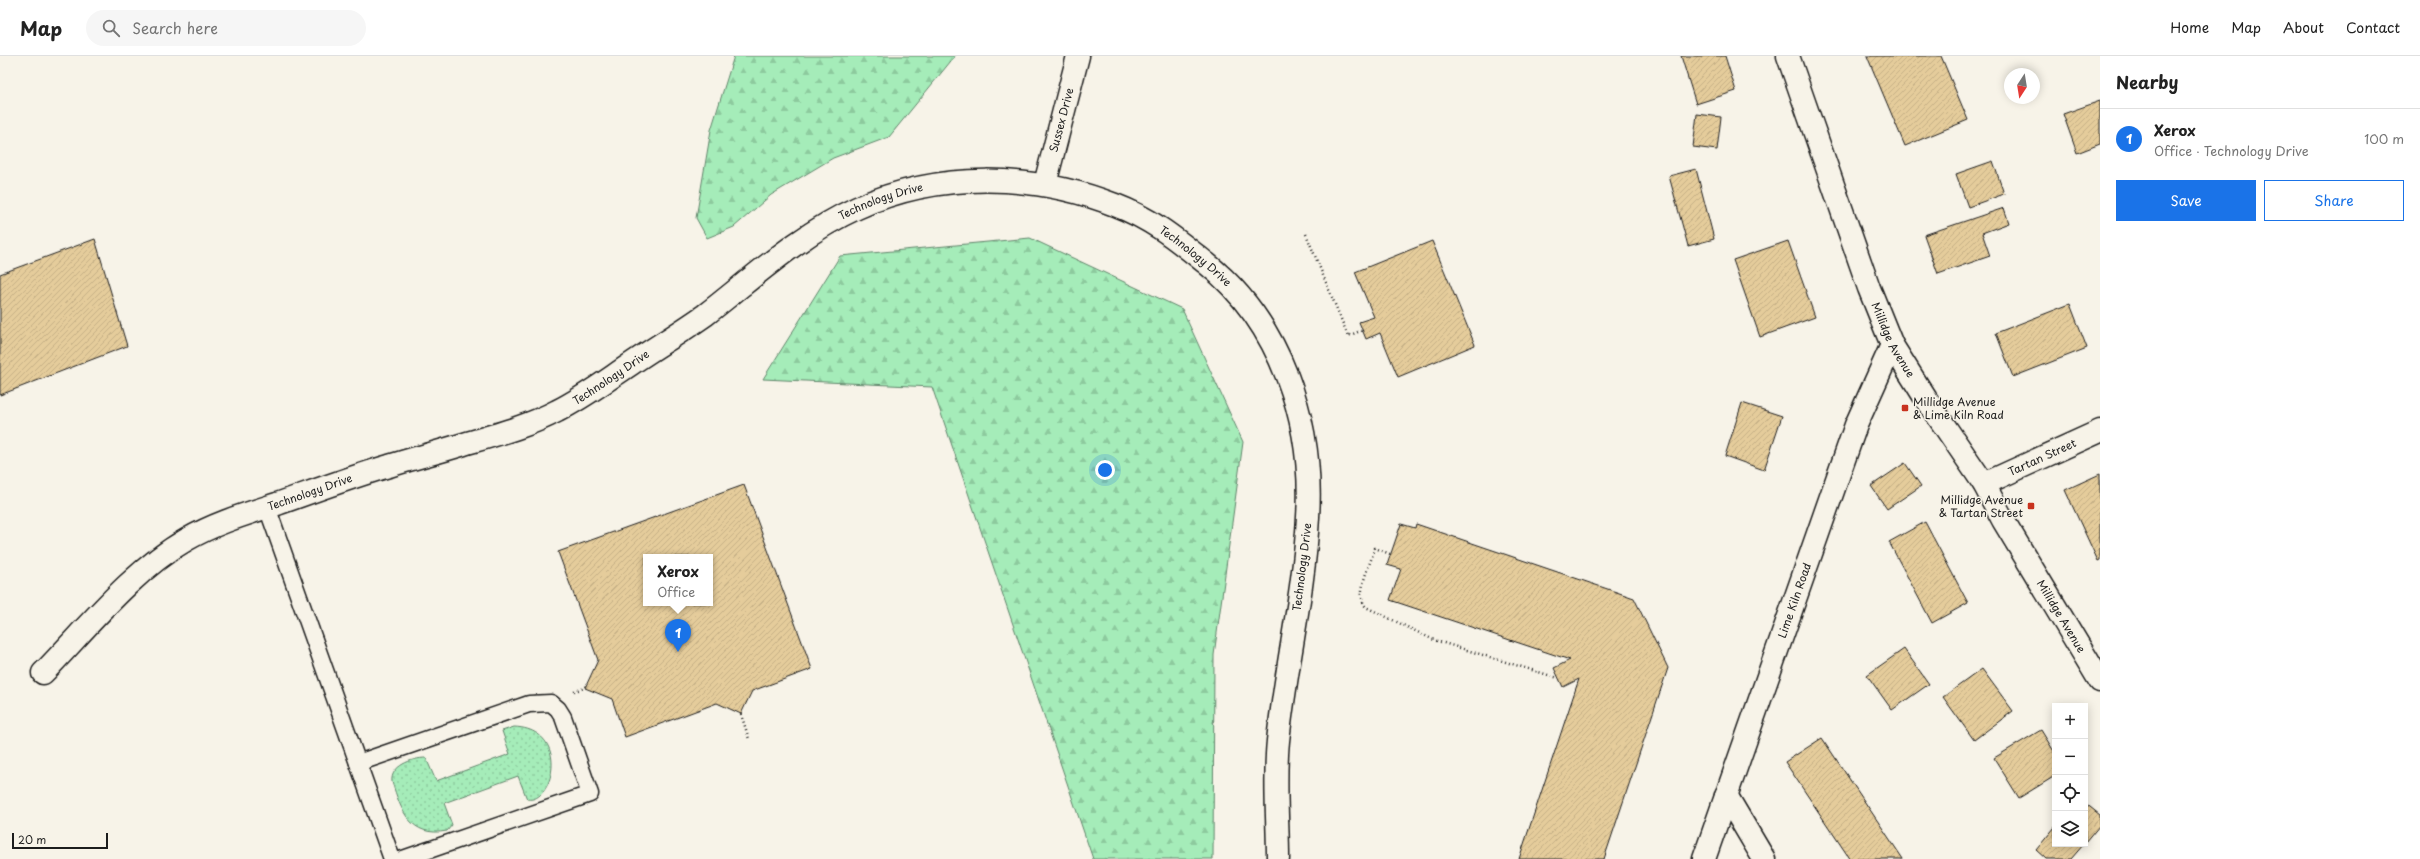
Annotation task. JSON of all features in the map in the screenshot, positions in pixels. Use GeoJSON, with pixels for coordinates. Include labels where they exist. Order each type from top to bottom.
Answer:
{"type":"FeatureCollection","features":[{"type":"Feature","properties":{"kind":"street","name":"Sussex Drive"},"geometry":{"type":"LineString","coordinates":[[1046,184],[1078,56]]}},
{"type":"Feature","properties":{"kind":"street","name":"Millidge Avenue"},"geometry":{"type":"LineString","coordinates":[[1788,56],[1868,288],[1892,345],[1926,399],[1984,484],[2003,520],[2100,681]]}},
{"type":"Feature","properties":{"kind":"street","name":"Technology Drive"},"geometry":{"type":"LineString","coordinates":[[43,674],[127,587],[159,557],[217,524],[390,465],[499,434],[554,413],[699,319],[814,231],[857,208],[897,192],[936,185],[987,180],[1046,184],[1094,197],[1141,215],[1175,238],[1221,276],[1257,316],[1281,359],[1296,406],[1307,461],[1309,513],[1304,566],[1277,749],[1278,859]]}},
{"type":"Feature","properties":{"kind":"street","name":"Lime Kiln Road"},"geometry":{"type":"LineString","coordinates":[[1704,859],[1856,425],[1892,345]]}},
{"type":"Feature","properties":{"kind":"street","name":"Tartan Street"},"geometry":{"type":"LineString","coordinates":[[1984,484],[2100,431]]}},
{"type":"Feature","properties":{"kind":"street"},"geometry":{"type":"LineString","coordinates":[[1726,795],[1764,859]]}},
{"type":"Feature","properties":{"kind":"lane"},"geometry":{"type":"LineString","coordinates":[[267,507],[392,859]]}},
{"type":"Feature","properties":{"kind":"lane"},"geometry":{"type":"LineString","coordinates":[[358,763],[529,704],[551,703],[558,709],[563,718],[590,794],[403,859]]}},
{"type":"Feature","properties":{"kind":"path"},"geometry":{"type":"LineString","coordinates":[[1306,234],[1348,336],[1363,330]]}},
{"type":"Feature","properties":{"kind":"path"},"geometry":{"type":"LineString","coordinates":[[1390,554],[1375,548],[1362,592],[1362,601],[1366,607],[1434,640],[1558,678]]}},
{"type":"Feature","properties":{"kind":"path"},"geometry":{"type":"LineString","coordinates":[[741,714],[749,739]]}},
{"type":"Feature","properties":{"kind":"green space"},"geometry":{"type":"Polygon","coordinates":[[[734,56],[955,56],[889,137],[833,158],[771,195],[734,227],[707,238],[696,218],[711,130],[734,56]]]}},
{"type":"Feature","properties":{"kind":"green space"},"geometry":{"type":"Polygon","coordinates":[[[1030,238],[1182,309],[1243,442],[1214,655],[1213,859],[1093,859],[932,387],[763,379],[840,256],[1030,238]]]}},
{"type":"Feature","properties":{"kind":"green space"},"geometry":{"type":"Polygon","coordinates":[[[514,727],[532,731],[544,740],[550,752],[552,766],[550,779],[544,791],[536,798],[527,799],[518,776],[444,803],[452,825],[447,831],[434,832],[424,830],[409,820],[399,802],[392,782],[392,776],[398,767],[409,761],[426,758],[436,781],[510,754],[502,731],[514,727]]]}},
{"type":"Feature","properties":{"kind":"building"},"geometry":{"type":"Polygon","coordinates":[[[1681,56],[1725,56],[1736,91],[1696,104],[1681,56]]]}},
{"type":"Feature","properties":{"kind":"building"},"geometry":{"type":"Polygon","coordinates":[[[1867,56],[1941,56],[1968,120],[1905,146],[1867,56]]]}},
{"type":"Feature","properties":{"kind":"building"},"geometry":{"type":"Polygon","coordinates":[[[2100,101],[2100,144],[2077,153],[2063,114],[2100,101]]]}},
{"type":"Feature","properties":{"kind":"building"},"geometry":{"type":"Polygon","coordinates":[[[1697,114],[1721,117],[1717,150],[1693,147],[1697,114]]]}},
{"type":"Feature","properties":{"kind":"building"},"geometry":{"type":"Polygon","coordinates":[[[1993,161],[2004,194],[1968,207],[1956,174],[1993,161]]]}},
{"type":"Feature","properties":{"kind":"building"},"geometry":{"type":"Polygon","coordinates":[[[1696,169],[1714,239],[1688,246],[1669,176],[1696,169]]]}},
{"type":"Feature","properties":{"kind":"building"},"geometry":{"type":"Polygon","coordinates":[[[2004,208],[2009,223],[1982,233],[1990,256],[1938,274],[1924,235],[2004,208]]]}},
{"type":"Feature","properties":{"kind":"building"},"geometry":{"type":"Polygon","coordinates":[[[95,239],[127,346],[0,395],[0,274],[95,239]]]}},
{"type":"Feature","properties":{"kind":"building"},"geometry":{"type":"Polygon","coordinates":[[[1432,241],[1475,345],[1398,377],[1380,333],[1366,339],[1359,322],[1374,317],[1355,272],[1432,241]]]}},
{"type":"Feature","properties":{"kind":"building"},"geometry":{"type":"Polygon","coordinates":[[[1788,241],[1815,317],[1760,337],[1733,260],[1788,241]]]}},
{"type":"Feature","properties":{"kind":"building"},"geometry":{"type":"Polygon","coordinates":[[[2070,304],[2087,348],[2013,377],[1996,333],[2070,304]]]}},
{"type":"Feature","properties":{"kind":"building"},"geometry":{"type":"Polygon","coordinates":[[[1742,403],[1782,416],[1764,470],[1725,456],[1742,403]]]}},
{"type":"Feature","properties":{"kind":"building"},"geometry":{"type":"Polygon","coordinates":[[[1905,463],[1921,486],[1887,509],[1871,486],[1905,463]]]}},
{"type":"Feature","properties":{"kind":"building"},"geometry":{"type":"Polygon","coordinates":[[[2100,474],[2100,560],[2098,561],[2065,490],[2100,474]]]}},
{"type":"Feature","properties":{"kind":"building"},"geometry":{"type":"Polygon","coordinates":[[[744,485],[812,669],[752,691],[741,714],[717,703],[625,737],[612,699],[585,688],[598,660],[558,552],[744,485]]]}},
{"type":"Feature","properties":{"kind":"building"},"geometry":{"type":"Polygon","coordinates":[[[1925,522],[1968,603],[1932,623],[1889,542],[1925,522]]]}},
{"type":"Feature","properties":{"kind":"building"},"geometry":{"type":"Polygon","coordinates":[[[1401,524],[1415,528],[1416,524],[1634,598],[1668,668],[1604,859],[1519,859],[1579,679],[1563,687],[1554,668],[1570,660],[1390,600],[1401,569],[1387,565],[1401,524]]]}},
{"type":"Feature","properties":{"kind":"building"},"geometry":{"type":"Polygon","coordinates":[[[1904,649],[1929,684],[1892,710],[1867,675],[1904,649]]]}},
{"type":"Feature","properties":{"kind":"building"},"geometry":{"type":"Polygon","coordinates":[[[1982,669],[2013,711],[1974,740],[1943,697],[1982,669]]]}},
{"type":"Feature","properties":{"kind":"building"},"geometry":{"type":"Polygon","coordinates":[[[2041,730],[2052,748],[2052,778],[2019,798],[1994,758],[2041,730]]]}},
{"type":"Feature","properties":{"kind":"building"},"geometry":{"type":"Polygon","coordinates":[[[1822,738],[1903,859],[1850,859],[1785,762],[1822,738]]]}},
{"type":"Feature","properties":{"kind":"building"},"geometry":{"type":"Polygon","coordinates":[[[2088,805],[2100,815],[2100,825],[2088,839],[2088,805]]]}},
{"type":"Feature","properties":{"kind":"building"},"geometry":{"type":"Polygon","coordinates":[[[2052,831],[2052,847],[2081,847],[2071,859],[2046,859],[2036,850],[2052,831]]]}},
{"type":"Feature","properties":{"kind":"place","name":"Millidge Avenue & Lime Kiln Road"},"geometry":{"type":"Point","coordinates":[1905,408]}},
{"type":"Feature","properties":{"kind":"place","name":"Millidge Avenue & Tartan Street"},"geometry":{"type":"Point","coordinates":[2031,506]}},
{"type":"Feature","properties":{"kind":"place","name":"Xerox"},"geometry":{"type":"Point","coordinates":[678,652]}}]}
